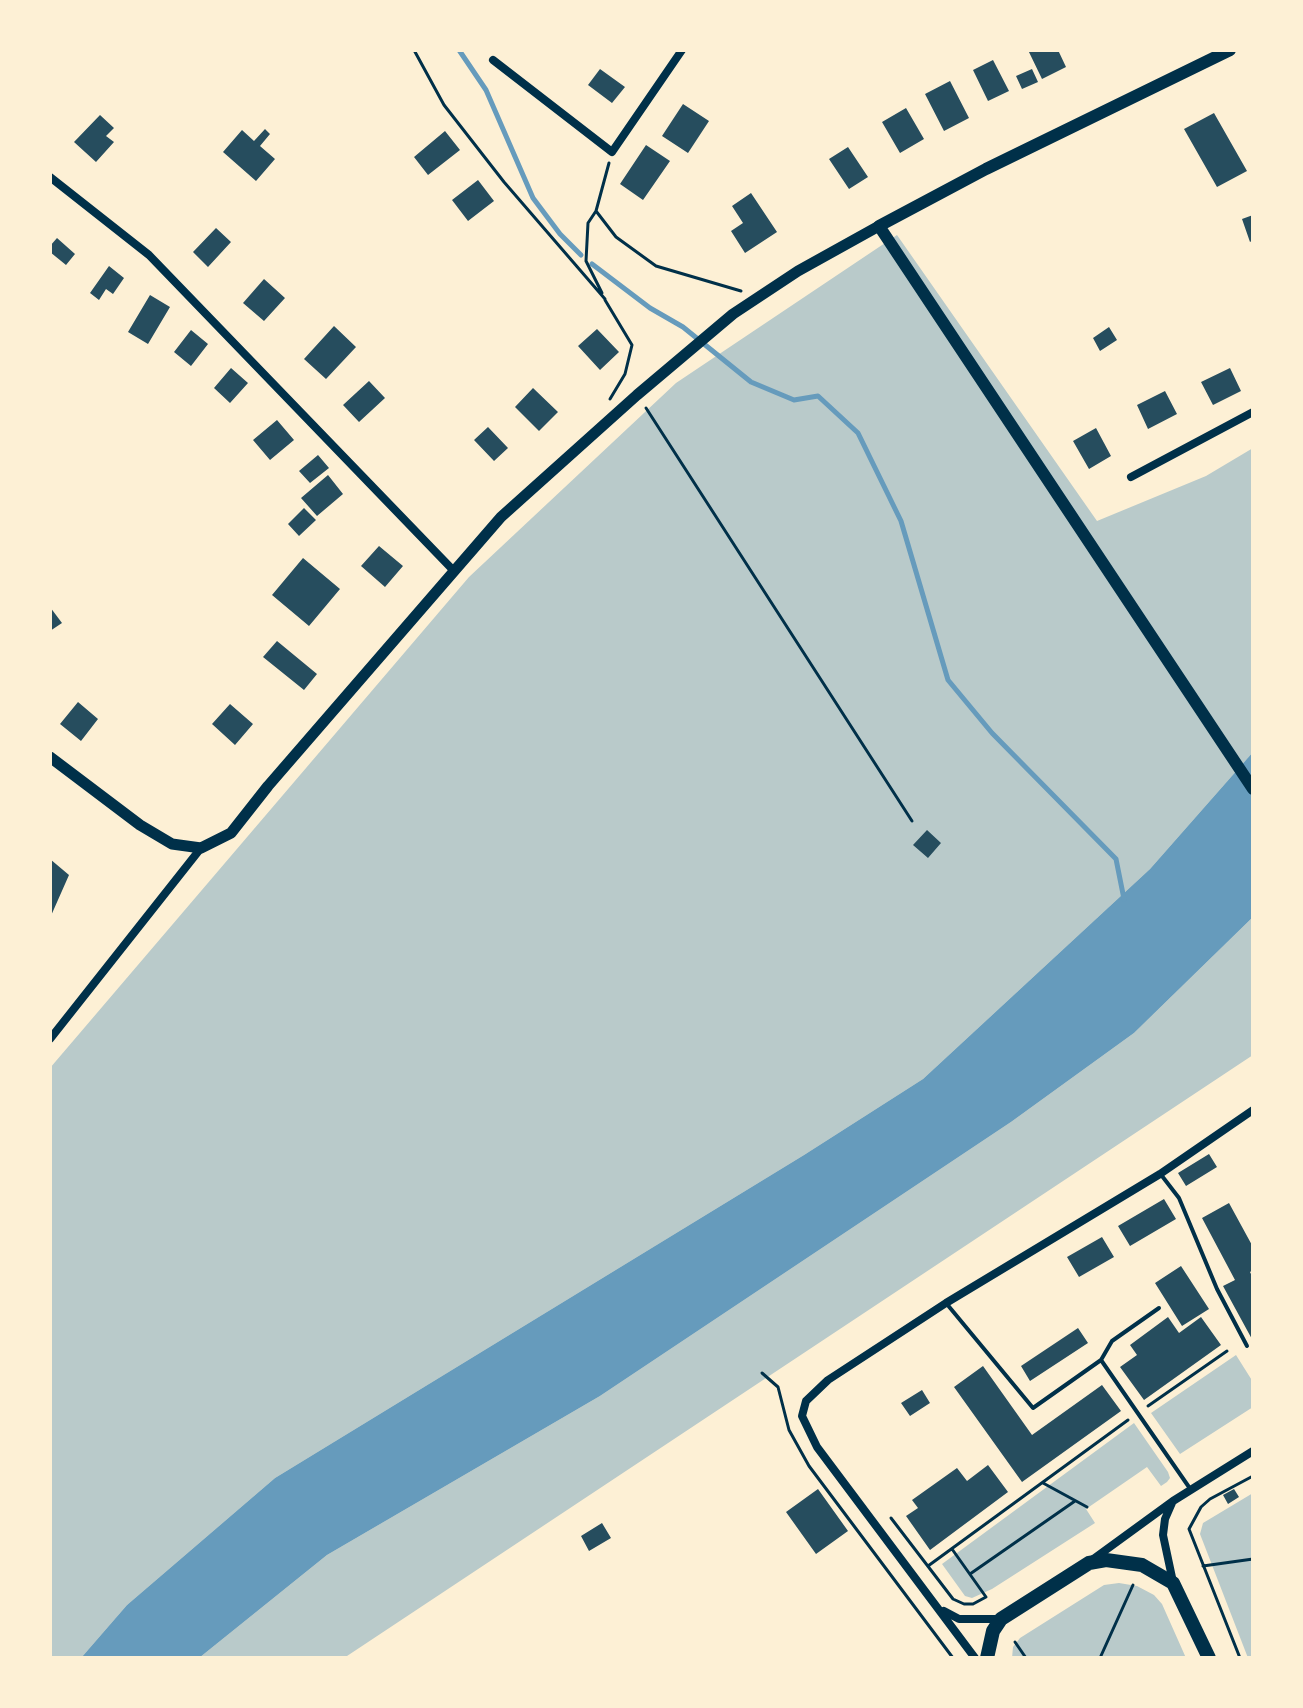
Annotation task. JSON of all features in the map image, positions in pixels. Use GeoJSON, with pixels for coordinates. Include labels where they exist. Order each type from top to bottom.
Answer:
{"type":"FeatureCollection","features":[{"type":"Feature","properties":{"kind":"main road"},"geometry":{"type":"LineString","coordinates":[[1230,50],[986,169],[879,226],[1253,789]]}},
{"type":"Feature","properties":{"kind":"main road"},"geometry":{"type":"LineString","coordinates":[[987,1658],[993,1631],[1001,1619],[1089,1563],[1128,1561],[1154,1570],[1173,1583],[1209,1658]]}},
{"type":"Feature","properties":{"kind":"street"},"geometry":{"type":"LineString","coordinates":[[493,60],[612,152],[682,50]]}},
{"type":"Feature","properties":{"kind":"street"},"geometry":{"type":"LineString","coordinates":[[50,177],[149,255],[453,570]]}},
{"type":"Feature","properties":{"kind":"street"},"geometry":{"type":"LineString","coordinates":[[50,1039],[201,848],[231,833],[268,786],[501,517],[733,314],[879,226]]}},
{"type":"Feature","properties":{"kind":"street"},"geometry":{"type":"LineString","coordinates":[[1131,477],[1253,412]]}},
{"type":"Feature","properties":{"kind":"street"},"geometry":{"type":"LineString","coordinates":[[50,757],[140,825],[172,844],[201,848]]}},
{"type":"Feature","properties":{"kind":"street"},"geometry":{"type":"LineString","coordinates":[[975,1658],[817,1447],[802,1416],[806,1401],[828,1380],[946,1303],[1160,1174],[1253,1110]]}},
{"type":"Feature","properties":{"kind":"street"},"geometry":{"type":"LineString","coordinates":[[1089,1563],[1173,1501],[1253,1451]]}},
{"type":"Feature","properties":{"kind":"street"},"geometry":{"type":"LineString","coordinates":[[1173,1501],[1165,1519],[1163,1535],[1173,1583]]}},
{"type":"Feature","properties":{"kind":"street"},"geometry":{"type":"LineString","coordinates":[[940,1609],[959,1619],[1001,1619]]}},
{"type":"Feature","properties":{"kind":"lane"},"geometry":{"type":"LineString","coordinates":[[1160,1174],[1179,1198],[1208,1269],[1247,1346]]}},
{"type":"Feature","properties":{"kind":"lane"},"geometry":{"type":"LineString","coordinates":[[946,1303],[1033,1408],[1101,1360],[1112,1341],[1159,1308]]}},
{"type":"Feature","properties":{"kind":"lane"},"geometry":{"type":"LineString","coordinates":[[1101,1360],[1191,1490]]}},
{"type":"Feature","properties":{"kind":"path"},"geometry":{"type":"LineString","coordinates":[[414,50],[444,105],[504,182],[605,299]]}},
{"type":"Feature","properties":{"kind":"path"},"geometry":{"type":"LineString","coordinates":[[611,420],[610,398],[625,374],[632,345],[586,261],[588,223],[596,211],[612,152]]}},
{"type":"Feature","properties":{"kind":"path"},"geometry":{"type":"LineString","coordinates":[[596,211],[616,237],[656,266],[739,291],[769,290]]}},
{"type":"Feature","properties":{"kind":"path"},"geometry":{"type":"LineString","coordinates":[[637,395],[912,821]]}},
{"type":"Feature","properties":{"kind":"path"},"geometry":{"type":"LineString","coordinates":[[928,1566],[1227,1351]]}},
{"type":"Feature","properties":{"kind":"path"},"geometry":{"type":"LineString","coordinates":[[1240,1658],[1189,1529],[1201,1507],[1210,1499],[1253,1476]]}},
{"type":"Feature","properties":{"kind":"path"},"geometry":{"type":"LineString","coordinates":[[1043,1483],[1087,1507]]}},
{"type":"Feature","properties":{"kind":"path"},"geometry":{"type":"LineString","coordinates":[[970,1574],[1075,1501]]}},
{"type":"Feature","properties":{"kind":"path"},"geometry":{"type":"LineString","coordinates":[[891,1518],[953,1599],[973,1604],[986,1597],[952,1549]]}},
{"type":"Feature","properties":{"kind":"path"},"geometry":{"type":"LineString","coordinates":[[1203,1566],[1253,1559]]}},
{"type":"Feature","properties":{"kind":"path"},"geometry":{"type":"LineString","coordinates":[[1100,1658],[1133,1585]]}},
{"type":"Feature","properties":{"kind":"path"},"geometry":{"type":"LineString","coordinates":[[1015,1642],[1026,1658]]}},
{"type":"Feature","properties":{"kind":"shaded area"},"geometry":{"type":"Polygon","coordinates":[[[897,235],[1097,521],[1206,476],[1253,448],[1253,752],[1150,869],[923,1079],[275,1478],[127,1605],[81,1658],[50,1658],[50,1068],[469,577],[676,383],[897,235]]]}},
{"type":"Feature","properties":{"kind":"shaded area"},"geometry":{"type":"Polygon","coordinates":[[[1253,917],[1253,1055],[344,1658],[199,1658],[327,1555],[600,1396],[1011,1122],[1134,1033],[1253,917]]]}},
{"type":"Feature","properties":{"kind":"shaded area"},"geometry":{"type":"Polygon","coordinates":[[[1236,1355],[1253,1382],[1253,1407],[1180,1454],[1151,1413],[1236,1355]]]}},
{"type":"Feature","properties":{"kind":"shaded area"},"geometry":{"type":"Polygon","coordinates":[[[1134,1423],[1168,1472],[1170,1478],[1167,1482],[1161,1486],[1147,1467],[1086,1509],[1095,1523],[992,1589],[972,1598],[965,1596],[942,1564],[1134,1423]]]}},
{"type":"Feature","properties":{"kind":"shaded area"},"geometry":{"type":"Polygon","coordinates":[[[1253,1493],[1253,1658],[1248,1658],[1200,1534],[1203,1523],[1253,1493]]]}},
{"type":"Feature","properties":{"kind":"shaded area"},"geometry":{"type":"Polygon","coordinates":[[[1119,1583],[1137,1586],[1154,1595],[1162,1604],[1186,1658],[1012,1658],[1013,1647],[1020,1638],[1104,1585],[1119,1583]]]}},
{"type":"Feature","properties":{"kind":"water"},"geometry":{"type":"Polygon","coordinates":[[[1253,752],[1253,917],[1134,1033],[1011,1122],[600,1396],[327,1555],[199,1658],[81,1658],[127,1605],[275,1478],[923,1079],[1150,869],[1253,752]]]}},
{"type":"Feature","properties":{"kind":"building"},"geometry":{"type":"Polygon","coordinates":[[[1028,50],[1058,50],[1066,67],[1042,79],[1028,50]]]}},
{"type":"Feature","properties":{"kind":"building"},"geometry":{"type":"Polygon","coordinates":[[[993,60],[1009,91],[988,101],[973,70],[993,60]]]}},
{"type":"Feature","properties":{"kind":"building"},"geometry":{"type":"Polygon","coordinates":[[[600,69],[625,87],[612,103],[588,85],[600,69]]]}},
{"type":"Feature","properties":{"kind":"building"},"geometry":{"type":"Polygon","coordinates":[[[1032,69],[1038,82],[1022,89],[1016,76],[1032,69]]]}},
{"type":"Feature","properties":{"kind":"building"},"geometry":{"type":"Polygon","coordinates":[[[950,81],[969,118],[944,131],[925,94],[950,81]]]}},
{"type":"Feature","properties":{"kind":"building"},"geometry":{"type":"Polygon","coordinates":[[[683,104],[709,121],[688,153],[662,136],[683,104]]]}},
{"type":"Feature","properties":{"kind":"building"},"geometry":{"type":"Polygon","coordinates":[[[906,108],[924,139],[900,153],[882,122],[906,108]]]}},
{"type":"Feature","properties":{"kind":"building"},"geometry":{"type":"Polygon","coordinates":[[[1214,113],[1247,171],[1217,187],[1184,129],[1214,113]]]}},
{"type":"Feature","properties":{"kind":"building"},"geometry":{"type":"Polygon","coordinates":[[[100,115],[114,128],[106,136],[114,142],[96,162],[74,142],[100,115]]]}},
{"type":"Feature","properties":{"kind":"building"},"geometry":{"type":"Polygon","coordinates":[[[265,129],[270,134],[260,146],[275,159],[256,181],[223,152],[242,130],[254,141],[265,129]]]}},
{"type":"Feature","properties":{"kind":"building"},"geometry":{"type":"Polygon","coordinates":[[[445,131],[460,150],[428,175],[414,157],[445,131]]]}},
{"type":"Feature","properties":{"kind":"building"},"geometry":{"type":"Polygon","coordinates":[[[646,145],[670,161],[643,200],[620,184],[646,145]]]}},
{"type":"Feature","properties":{"kind":"building"},"geometry":{"type":"Polygon","coordinates":[[[848,147],[868,177],[849,189],[829,159],[848,147]]]}},
{"type":"Feature","properties":{"kind":"building"},"geometry":{"type":"Polygon","coordinates":[[[478,180],[494,201],[468,221],[452,200],[478,180]]]}},
{"type":"Feature","properties":{"kind":"building"},"geometry":{"type":"Polygon","coordinates":[[[751,193],[777,232],[745,253],[731,231],[743,223],[732,206],[751,193]]]}},
{"type":"Feature","properties":{"kind":"building"},"geometry":{"type":"Polygon","coordinates":[[[1253,215],[1253,240],[1250,242],[1242,219],[1253,215]]]}},
{"type":"Feature","properties":{"kind":"building"},"geometry":{"type":"Polygon","coordinates":[[[216,228],[231,242],[208,267],[193,252],[216,228]]]}},
{"type":"Feature","properties":{"kind":"building"},"geometry":{"type":"Polygon","coordinates":[[[57,238],[75,254],[66,265],[50,252],[50,246],[57,238]]]}},
{"type":"Feature","properties":{"kind":"building"},"geometry":{"type":"Polygon","coordinates":[[[109,266],[124,278],[113,294],[106,289],[99,300],[90,293],[109,266]]]}},
{"type":"Feature","properties":{"kind":"building"},"geometry":{"type":"Polygon","coordinates":[[[264,279],[285,298],[264,321],[243,303],[264,279]]]}},
{"type":"Feature","properties":{"kind":"building"},"geometry":{"type":"Polygon","coordinates":[[[150,295],[170,307],[148,344],[128,332],[150,295]]]}},
{"type":"Feature","properties":{"kind":"building"},"geometry":{"type":"Polygon","coordinates":[[[334,326],[356,347],[326,379],[304,359],[334,326]]]}},
{"type":"Feature","properties":{"kind":"building"},"geometry":{"type":"Polygon","coordinates":[[[1109,327],[1117,340],[1100,351],[1093,338],[1109,327]]]}},
{"type":"Feature","properties":{"kind":"building"},"geometry":{"type":"Polygon","coordinates":[[[597,329],[619,352],[600,370],[578,346],[597,329]]]}},
{"type":"Feature","properties":{"kind":"building"},"geometry":{"type":"Polygon","coordinates":[[[191,330],[208,344],[191,366],[174,352],[191,330]]]}},
{"type":"Feature","properties":{"kind":"building"},"geometry":{"type":"Polygon","coordinates":[[[231,368],[248,383],[230,403],[214,388],[231,368]]]}},
{"type":"Feature","properties":{"kind":"building"},"geometry":{"type":"Polygon","coordinates":[[[1230,368],[1241,391],[1213,405],[1201,382],[1230,368]]]}},
{"type":"Feature","properties":{"kind":"building"},"geometry":{"type":"Polygon","coordinates":[[[369,381],[385,398],[359,422],[343,405],[369,381]]]}},
{"type":"Feature","properties":{"kind":"building"},"geometry":{"type":"Polygon","coordinates":[[[533,388],[558,412],[539,431],[515,407],[533,388]]]}},
{"type":"Feature","properties":{"kind":"building"},"geometry":{"type":"Polygon","coordinates":[[[1165,391],[1177,414],[1148,429],[1137,405],[1165,391]]]}},
{"type":"Feature","properties":{"kind":"building"},"geometry":{"type":"Polygon","coordinates":[[[277,420],[294,440],[270,460],[253,440],[277,420]]]}},
{"type":"Feature","properties":{"kind":"building"},"geometry":{"type":"Polygon","coordinates":[[[488,427],[508,448],[494,461],[474,440],[488,427]]]}},
{"type":"Feature","properties":{"kind":"building"},"geometry":{"type":"Polygon","coordinates":[[[1096,428],[1111,456],[1089,469],[1073,441],[1096,428]]]}},
{"type":"Feature","properties":{"kind":"building"},"geometry":{"type":"Polygon","coordinates":[[[318,455],[329,468],[310,483],[299,471],[318,455]]]}},
{"type":"Feature","properties":{"kind":"building"},"geometry":{"type":"Polygon","coordinates":[[[328,475],[343,494],[317,516],[301,498],[328,475]]]}},
{"type":"Feature","properties":{"kind":"building"},"geometry":{"type":"Polygon","coordinates":[[[304,508],[316,520],[299,536],[288,524],[304,508]]]}},
{"type":"Feature","properties":{"kind":"building"},"geometry":{"type":"Polygon","coordinates":[[[379,546],[403,566],[385,587],[361,566],[379,546]]]}},
{"type":"Feature","properties":{"kind":"building"},"geometry":{"type":"Polygon","coordinates":[[[303,558],[340,589],[309,626],[272,595],[303,558]]]}},
{"type":"Feature","properties":{"kind":"building"},"geometry":{"type":"Polygon","coordinates":[[[50,607],[62,623],[50,631],[50,607]]]}},
{"type":"Feature","properties":{"kind":"building"},"geometry":{"type":"Polygon","coordinates":[[[277,641],[317,674],[304,690],[263,657],[277,641]]]}},
{"type":"Feature","properties":{"kind":"building"},"geometry":{"type":"Polygon","coordinates":[[[78,702],[98,719],[81,741],[60,724],[78,702]]]}},
{"type":"Feature","properties":{"kind":"building"},"geometry":{"type":"Polygon","coordinates":[[[230,704],[253,724],[235,745],[212,724],[230,704]]]}},
{"type":"Feature","properties":{"kind":"building"},"geometry":{"type":"Polygon","coordinates":[[[927,830],[941,843],[928,858],[913,845],[927,830]]]}},
{"type":"Feature","properties":{"kind":"building"},"geometry":{"type":"Polygon","coordinates":[[[50,859],[69,875],[50,918],[50,859]]]}},
{"type":"Feature","properties":{"kind":"building"},"geometry":{"type":"Polygon","coordinates":[[[1209,1154],[1217,1167],[1186,1186],[1178,1173],[1209,1154]]]}},
{"type":"Feature","properties":{"kind":"building"},"geometry":{"type":"Polygon","coordinates":[[[1164,1199],[1176,1219],[1130,1246],[1118,1226],[1164,1199]]]}},
{"type":"Feature","properties":{"kind":"building"},"geometry":{"type":"Polygon","coordinates":[[[1229,1203],[1253,1247],[1253,1270],[1250,1272],[1253,1278],[1253,1341],[1223,1286],[1235,1280],[1202,1218],[1229,1203]]]}},
{"type":"Feature","properties":{"kind":"building"},"geometry":{"type":"Polygon","coordinates":[[[1102,1237],[1114,1257],[1079,1277],[1067,1257],[1102,1237]]]}},
{"type":"Feature","properties":{"kind":"building"},"geometry":{"type":"Polygon","coordinates":[[[1181,1266],[1209,1309],[1182,1326],[1155,1283],[1181,1266]]]}},
{"type":"Feature","properties":{"kind":"building"},"geometry":{"type":"Polygon","coordinates":[[[1168,1317],[1179,1333],[1201,1317],[1221,1345],[1144,1400],[1120,1367],[1137,1355],[1130,1345],[1168,1317]]]}},
{"type":"Feature","properties":{"kind":"building"},"geometry":{"type":"Polygon","coordinates":[[[1078,1328],[1088,1343],[1030,1381],[1021,1366],[1078,1328]]]}},
{"type":"Feature","properties":{"kind":"building"},"geometry":{"type":"Polygon","coordinates":[[[983,1366],[1032,1435],[1102,1385],[1121,1411],[1022,1482],[954,1387],[983,1366]]]}},
{"type":"Feature","properties":{"kind":"building"},"geometry":{"type":"Polygon","coordinates":[[[922,1390],[930,1403],[910,1416],[901,1403],[922,1390]]]}},
{"type":"Feature","properties":{"kind":"building"},"geometry":{"type":"Polygon","coordinates":[[[988,1465],[1008,1492],[930,1550],[906,1516],[918,1508],[912,1500],[957,1468],[967,1481],[988,1465]]]}},
{"type":"Feature","properties":{"kind":"building"},"geometry":{"type":"Polygon","coordinates":[[[818,1489],[848,1531],[816,1554],[786,1512],[818,1489]]]}},
{"type":"Feature","properties":{"kind":"building"},"geometry":{"type":"Polygon","coordinates":[[[1234,1489],[1239,1497],[1228,1504],[1223,1495],[1234,1489]]]}},
{"type":"Feature","properties":{"kind":"building"},"geometry":{"type":"Polygon","coordinates":[[[602,1523],[611,1538],[589,1551],[581,1536],[602,1523]]]}},
{"type":"Feature","properties":{"kind":"waterway"},"geometry":{"type":"LineString","coordinates":[[459,50],[486,90],[533,198],[560,234],[581,255]]}},
{"type":"Feature","properties":{"kind":"waterway"},"geometry":{"type":"LineString","coordinates":[[592,264],[650,308],[683,327],[751,382],[794,400],[818,396],[858,433],[901,521],[948,680],[992,733],[1116,859],[1124,899]]}}]}
